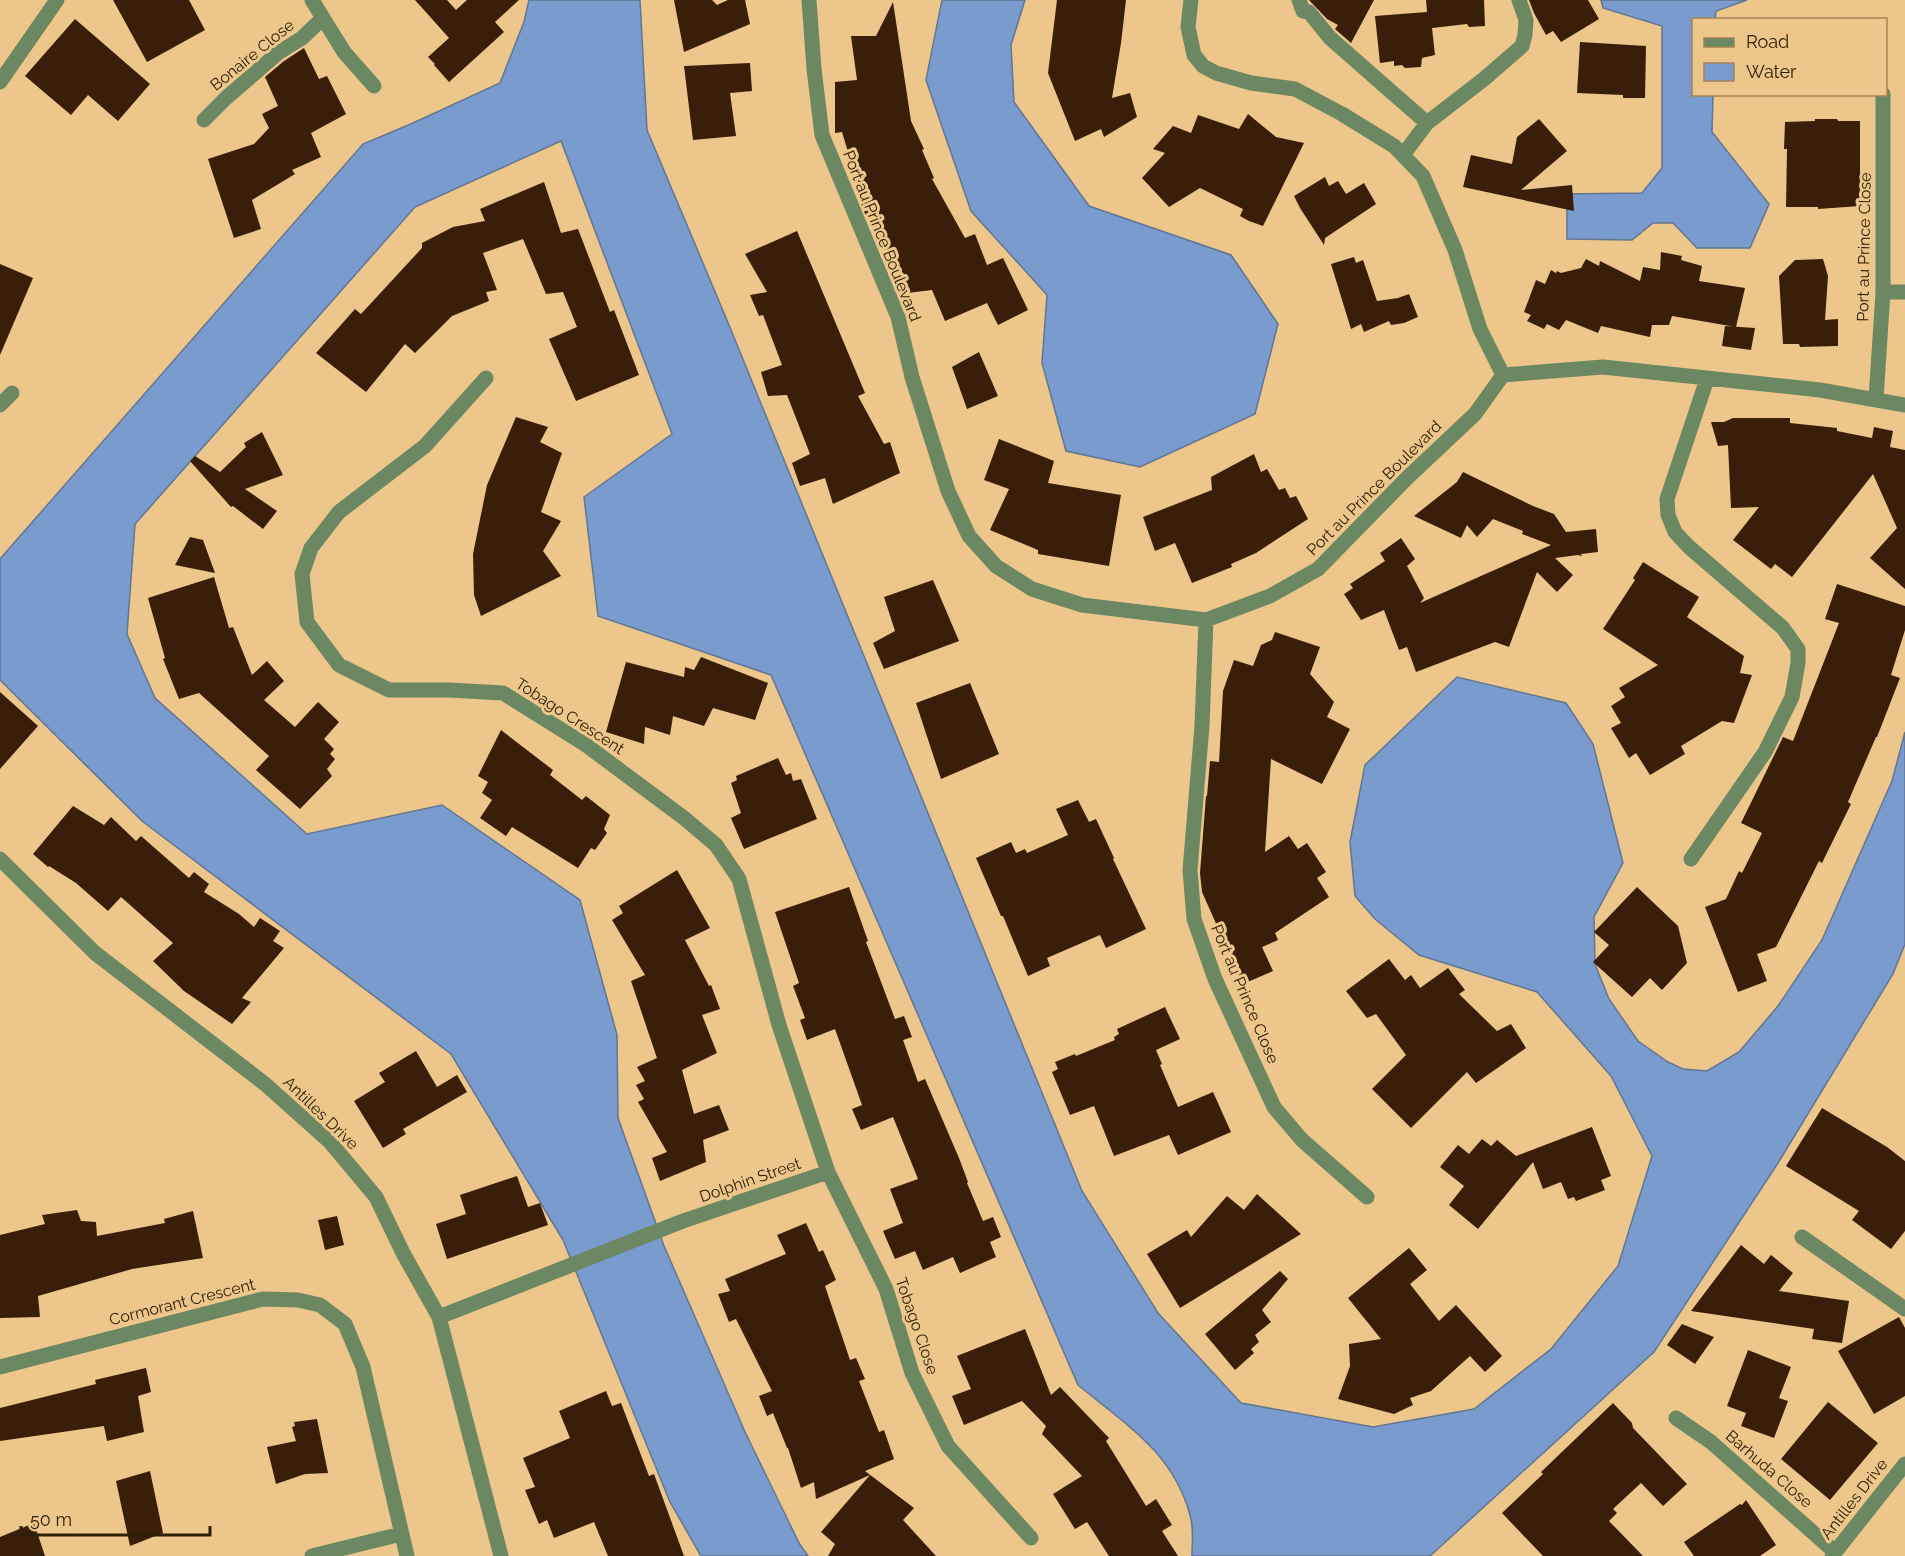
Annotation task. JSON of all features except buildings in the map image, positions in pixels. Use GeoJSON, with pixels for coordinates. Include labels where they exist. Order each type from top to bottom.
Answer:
{"type":"FeatureCollection","features":[{"type":"Feature","properties":{"kind":"street"},"geometry":{"type":"LineString","coordinates":[[0,82],[57,0]]}},
{"type":"Feature","properties":{"kind":"street"},"geometry":{"type":"LineString","coordinates":[[312,0],[344,52],[374,86]]}},
{"type":"Feature","properties":{"kind":"street","name":"Port au Prince Boulevard"},"geometry":{"type":"LineString","coordinates":[[809,0],[822,135],[898,317],[912,377],[948,491],[969,536],[996,566],[1032,588],[1082,605],[1206,620],[1270,596],[1318,569],[1407,478],[1475,414],[1503,375]]}},
{"type":"Feature","properties":{"kind":"street"},"geometry":{"type":"LineString","coordinates":[[1191,0],[1188,27],[1194,55],[1203,66],[1216,73],[1251,82],[1295,89],[1394,146],[1422,176],[1455,250],[1480,329],[1503,375],[1603,367],[1820,390],[1905,405]]}},
{"type":"Feature","properties":{"kind":"street"},"geometry":{"type":"LineString","coordinates":[[1299,0],[1303,11],[1309,12],[1330,38],[1427,123]]}},
{"type":"Feature","properties":{"kind":"street"},"geometry":{"type":"LineString","coordinates":[[1402,155],[1427,123],[1522,46],[1526,20],[1519,0]]}},
{"type":"Feature","properties":{"kind":"street","name":"Bonaire Close"},"geometry":{"type":"LineString","coordinates":[[204,120],[225,98],[278,53],[302,38],[323,18]]}},
{"type":"Feature","properties":{"kind":"street","name":"Port au Prince Close"},"geometry":{"type":"LineString","coordinates":[[1876,399],[1883,292],[1883,96]]}},
{"type":"Feature","properties":{"kind":"street"},"geometry":{"type":"LineString","coordinates":[[1883,292],[1905,292]]}},
{"type":"Feature","properties":{"kind":"street","name":"Tobago Crescent"},"geometry":{"type":"LineString","coordinates":[[486,378],[425,446],[339,512],[311,548],[302,574],[307,622],[339,665],[389,690],[503,693],[586,745],[684,818],[716,845],[739,879],[780,1025],[828,1172]]}},
{"type":"Feature","properties":{"kind":"street"},"geometry":{"type":"LineString","coordinates":[[1691,859],[1765,752],[1792,697],[1798,663],[1798,649],[1784,628],[1689,547],[1675,532],[1668,515],[1666,499],[1707,379]]}},
{"type":"Feature","properties":{"kind":"street"},"geometry":{"type":"LineString","coordinates":[[0,405],[12,393]]}},
{"type":"Feature","properties":{"kind":"street","name":"Port au Prince Close"},"geometry":{"type":"LineString","coordinates":[[1206,620],[1202,726],[1190,870],[1194,919],[1215,979],[1274,1107],[1302,1140],[1367,1197]]}},
{"type":"Feature","properties":{"kind":"street","name":"Antilles Drive"},"geometry":{"type":"LineString","coordinates":[[0,859],[95,953],[265,1084],[330,1142],[375,1197],[439,1317],[501,1556]]}},
{"type":"Feature","properties":{"kind":"street","name":"Dolphin Street"},"geometry":{"type":"LineString","coordinates":[[439,1317],[683,1221],[828,1172]]}},
{"type":"Feature","properties":{"kind":"street","name":"Tobago Close"},"geometry":{"type":"LineString","coordinates":[[828,1172],[886,1289],[912,1373],[948,1446],[1032,1538]]}},
{"type":"Feature","properties":{"kind":"street"},"geometry":{"type":"LineString","coordinates":[[1802,1237],[1905,1308]]}},
{"type":"Feature","properties":{"kind":"street","name":"Cormorant Crescent"},"geometry":{"type":"LineString","coordinates":[[0,1367],[263,1299],[298,1300],[320,1305],[345,1324],[363,1367],[407,1556]]}},
{"type":"Feature","properties":{"kind":"street","name":"Barhuda Close"},"geometry":{"type":"LineString","coordinates":[[1676,1418],[1711,1442],[1834,1554]]}},
{"type":"Feature","properties":{"kind":"street","name":"Antilles Drive"},"geometry":{"type":"LineString","coordinates":[[1834,1554],[1905,1464]]}},
{"type":"Feature","properties":{"kind":"street"},"geometry":{"type":"LineString","coordinates":[[312,1556],[401,1534]]}},
{"type":"Feature","properties":{"kind":"water"},"geometry":{"type":"Polygon","coordinates":[[[529,0],[640,0],[647,130],[729,325],[1082,1191],[1158,1313],[1241,1403],[1373,1427],[1474,1409],[1551,1349],[1618,1266],[1652,1156],[1611,1076],[1537,992],[1419,955],[1375,919],[1355,896],[1350,842],[1365,765],[1457,677],[1566,703],[1593,744],[1623,863],[1594,917],[1595,964],[1609,999],[1638,1041],[1668,1062],[1683,1069],[1707,1071],[1739,1052],[1778,1006],[1822,940],[1892,781],[1905,732],[1905,944],[1893,974],[1778,1163],[1654,1352],[1430,1556],[1192,1556],[1191,1520],[1182,1493],[1172,1474],[1145,1441],[1078,1385],[771,675],[598,616],[584,497],[672,434],[561,141],[415,207],[135,524],[127,634],[155,698],[307,834],[442,805],[580,900],[617,1035],[618,1118],[664,1246],[746,1434],[799,1543],[808,1556],[701,1556],[670,1502],[563,1240],[451,1054],[142,821],[0,680],[0,559],[363,144],[500,83],[524,22],[529,0]]]}},
{"type":"Feature","properties":{"kind":"water"},"geometry":{"type":"Polygon","coordinates":[[[942,0],[1025,0],[1011,45],[1014,102],[1089,206],[1231,255],[1278,324],[1255,414],[1140,467],[1066,451],[1042,363],[1047,295],[971,211],[926,80],[942,0]]]}},
{"type":"Feature","properties":{"kind":"water"},"geometry":{"type":"Polygon","coordinates":[[[1601,0],[1747,0],[1716,11],[1715,18],[1692,18],[1692,96],[1713,96],[1712,132],[1769,204],[1750,248],[1697,248],[1673,223],[1653,223],[1632,240],[1567,239],[1567,194],[1642,193],[1662,168],[1662,26],[1603,8],[1601,0]]]}}]}
